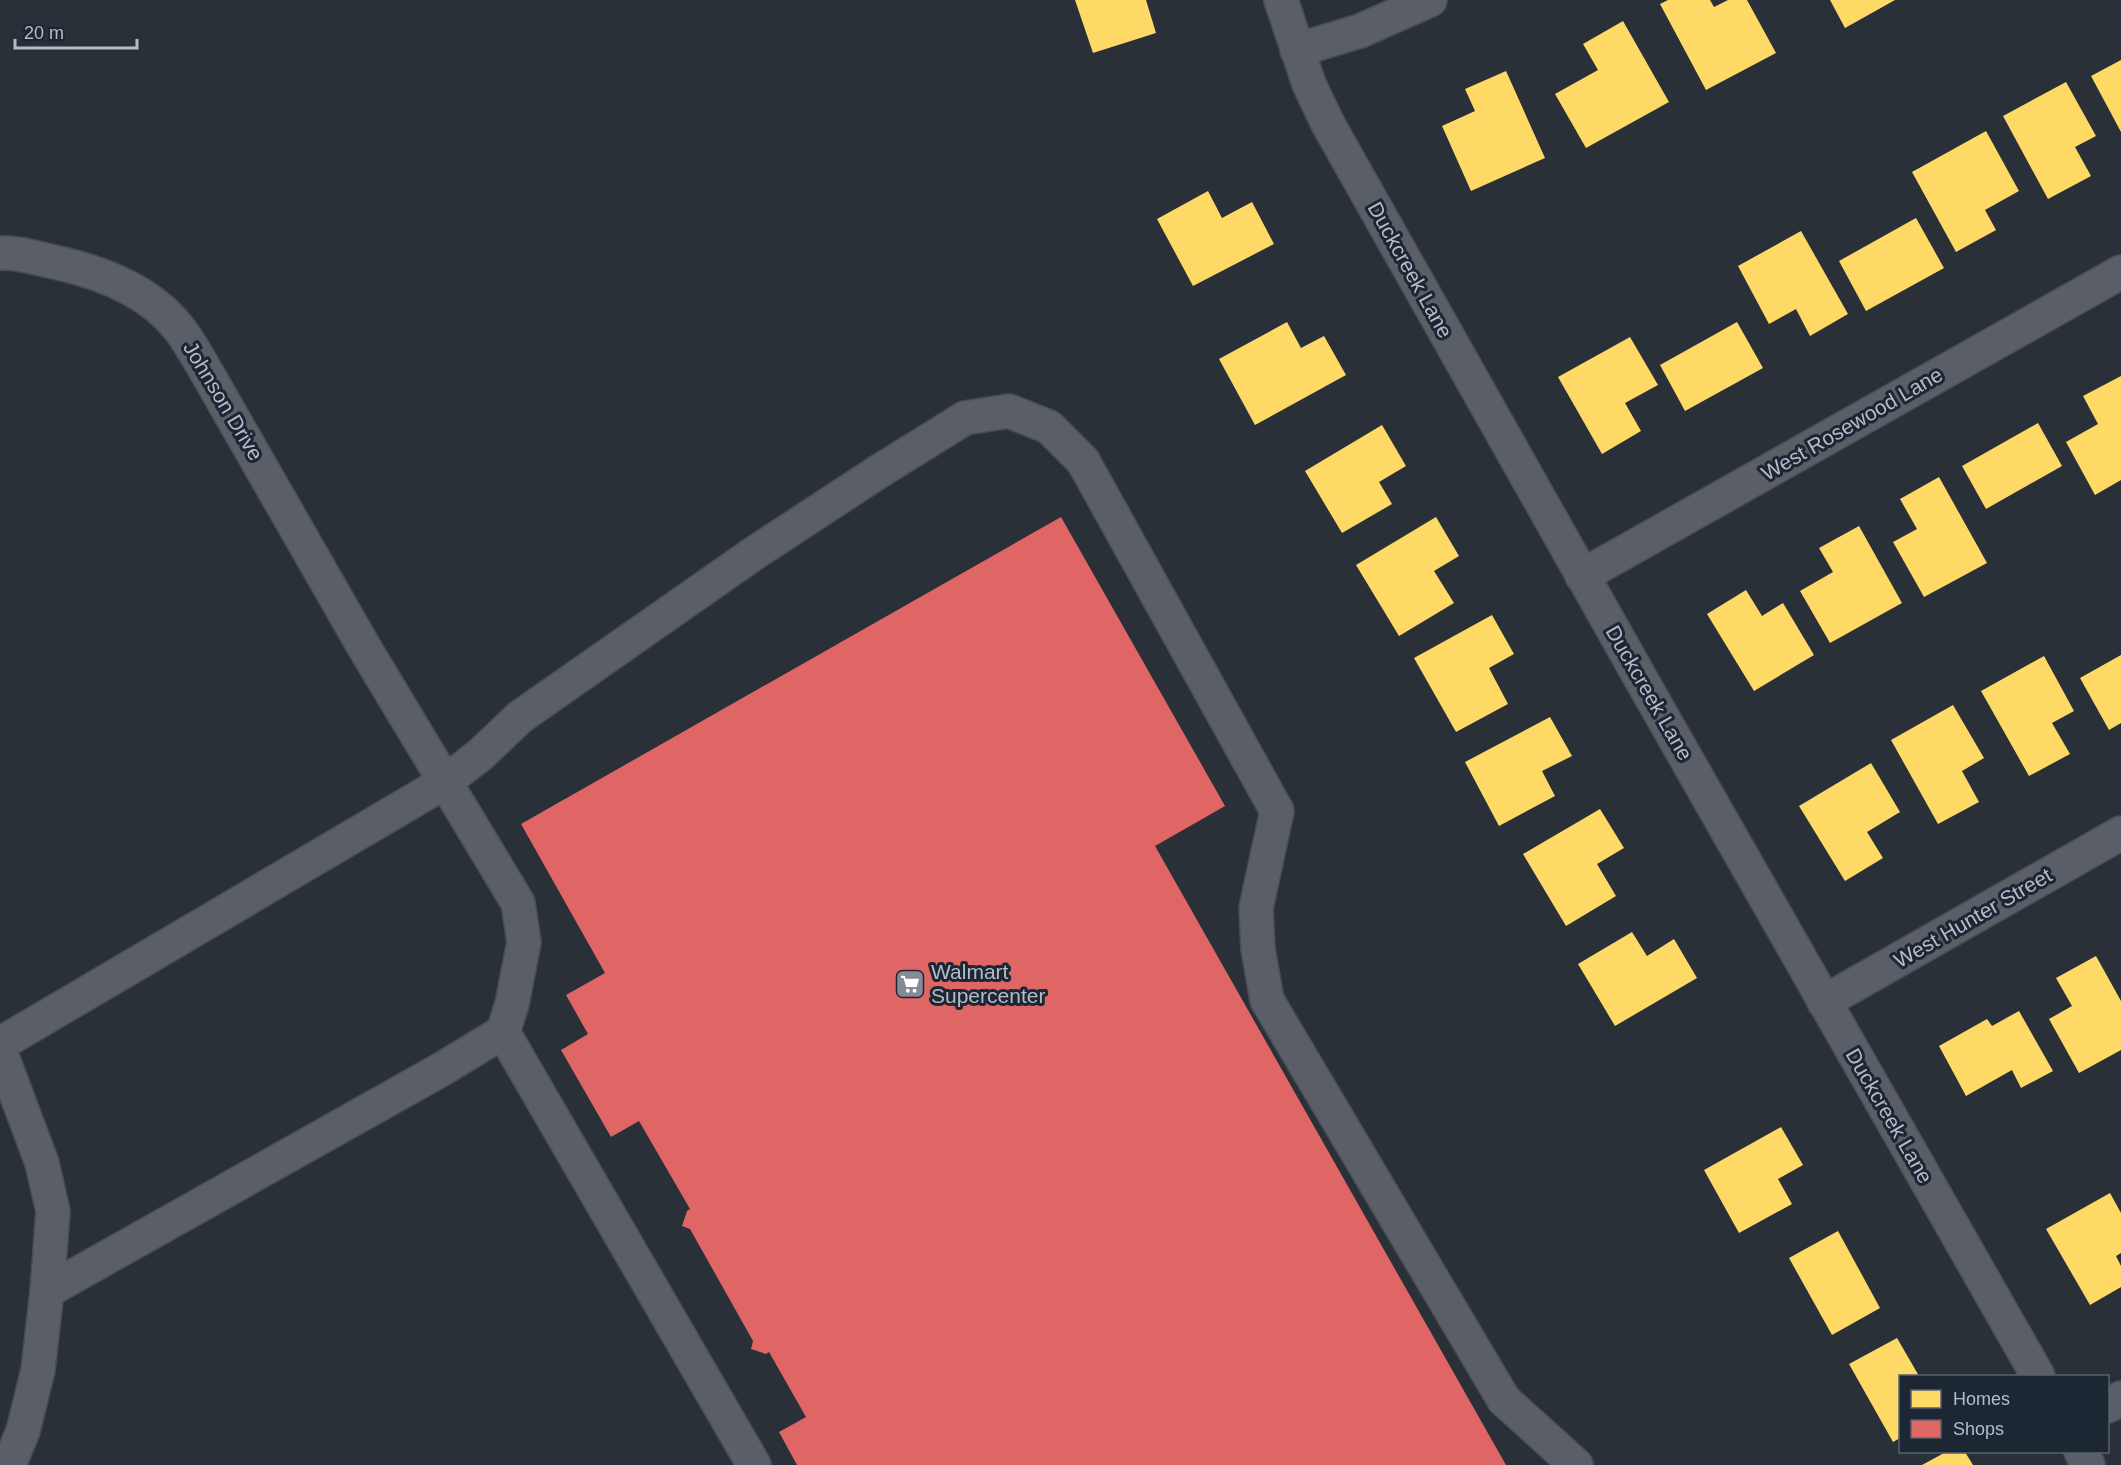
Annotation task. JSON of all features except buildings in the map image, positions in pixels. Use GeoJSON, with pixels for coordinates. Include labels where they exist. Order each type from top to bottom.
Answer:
{"type":"FeatureCollection","features":[{"type":"Feature","properties":{"kind":"street","name":"Duckcreek Lane"},"geometry":{"type":"LineString","coordinates":[[1281,0],[1309,84],[1328,124],[1582,576],[2037,1375]]}},
{"type":"Feature","properties":{"kind":"street"},"geometry":{"type":"LineString","coordinates":[[1297,50],[1360,31],[1430,0]]}},
{"type":"Feature","properties":{"kind":"street","name":"Johnson Drive"},"geometry":{"type":"LineString","coordinates":[[0,253],[12,252],[74,266],[125,284],[158,308],[180,330],[223,398],[364,647],[518,903],[524,942],[512,1004],[503,1032]]}},
{"type":"Feature","properties":{"kind":"street","name":"West Rosewood Lane"},"geometry":{"type":"LineString","coordinates":[[1582,576],[2121,272]]}},
{"type":"Feature","properties":{"kind":"street"},"geometry":{"type":"LineString","coordinates":[[0,1044],[445,782],[480,755],[530,710],[753,554],[878,472],[965,418],[1010,411],[1049,427],[1083,461],[1277,811],[1256,908],[1258,949],[1267,1000],[1504,1400],[1576,1465]]}},
{"type":"Feature","properties":{"kind":"street","name":"West Hunter Street"},"geometry":{"type":"LineString","coordinates":[[1824,1002],[2121,833]]}},
{"type":"Feature","properties":{"kind":"street"},"geometry":{"type":"LineString","coordinates":[[47,1291],[442,1070],[503,1032],[754,1465]]}},
{"type":"Feature","properties":{"kind":"street"},"geometry":{"type":"LineString","coordinates":[[0,1051],[42,1163],[53,1211],[38,1370],[23,1431],[9,1465]]}},
{"type":"Feature","properties":{"kind":"place","name":"Walmart Supercenter"},"geometry":{"type":"Point","coordinates":[910,984]}}]}
